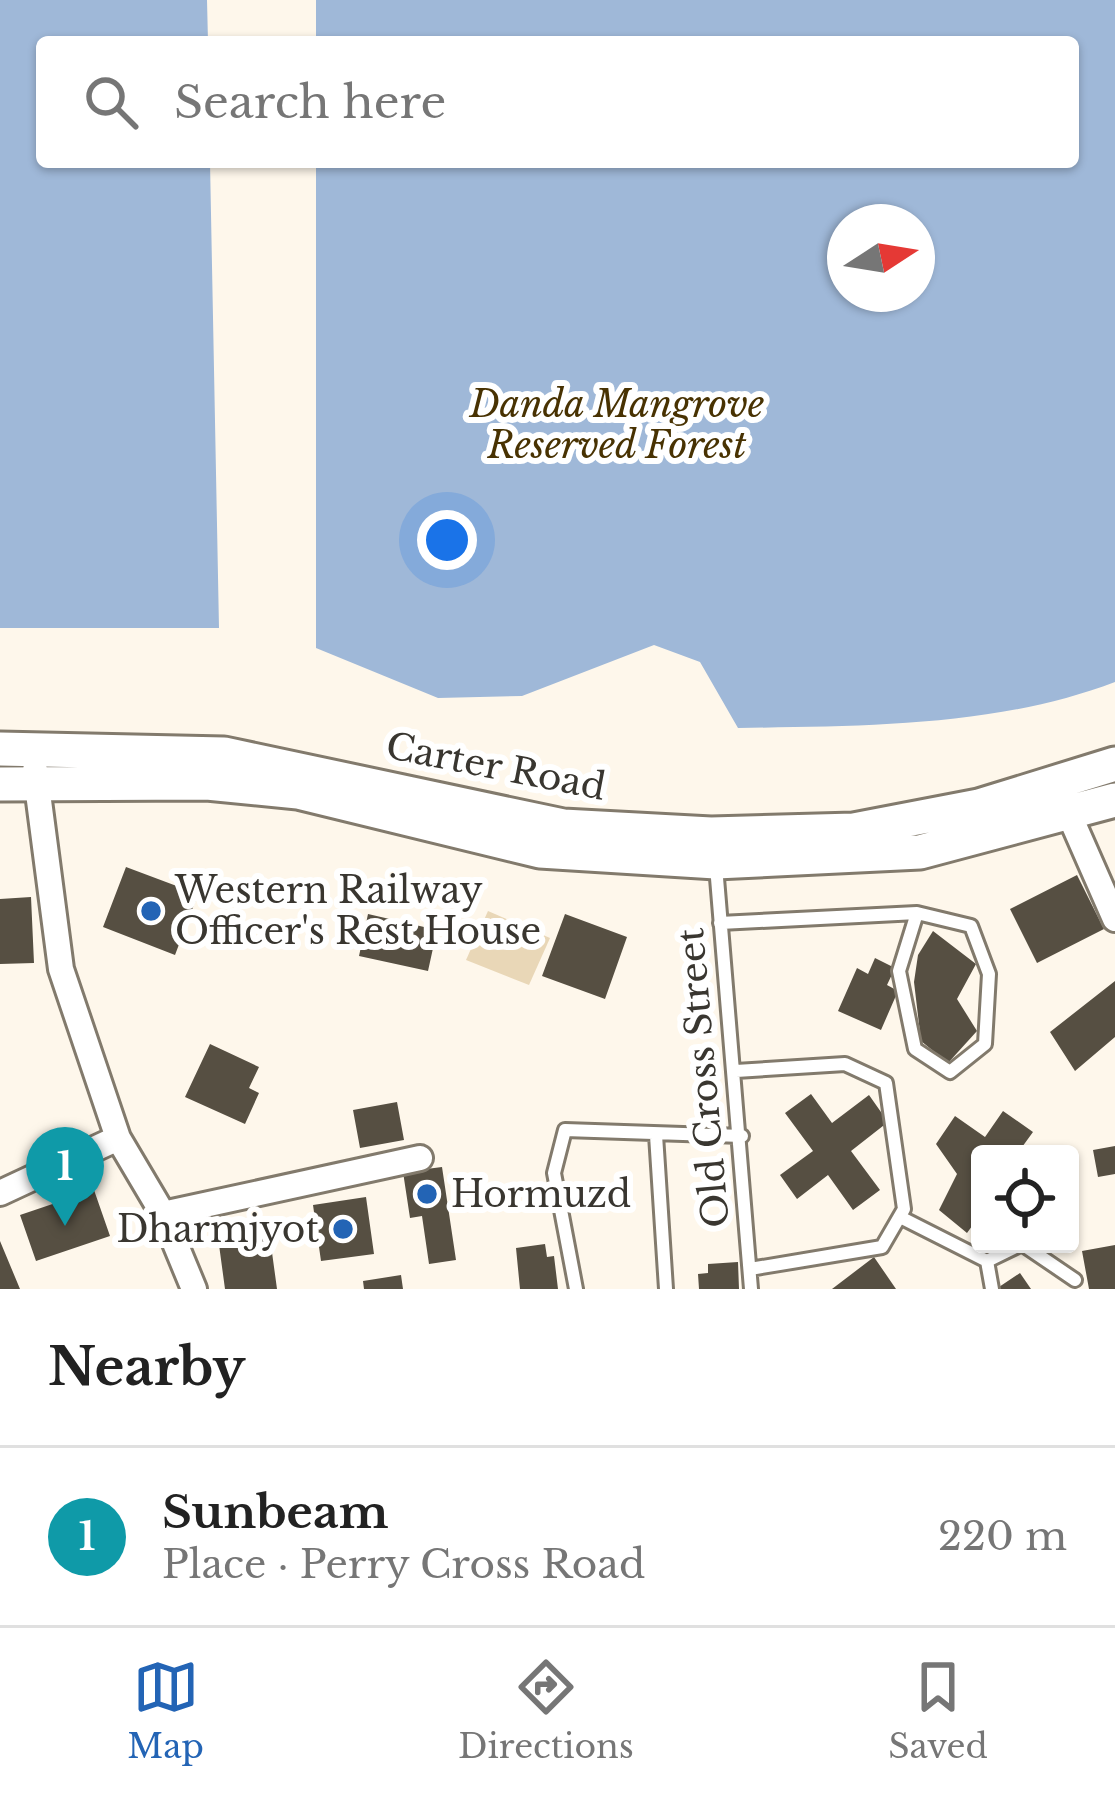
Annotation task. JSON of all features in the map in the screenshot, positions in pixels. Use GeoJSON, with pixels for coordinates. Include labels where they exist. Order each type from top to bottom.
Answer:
{"type":"FeatureCollection","features":[{"type":"Feature","properties":{"kind":"main road","name":"Carter Road"},"geometry":{"type":"LineString","coordinates":[[0,749],[224,754],[562,826],[711,835],[854,830],[1063,800],[1115,800]]}},
{"type":"Feature","properties":{"kind":"main road","name":"Carter Road"},"geometry":{"type":"LineString","coordinates":[[0,784],[207,783],[298,792],[541,851],[716,862],[920,852],[1063,800],[1115,764]]}},
{"type":"Feature","properties":{"kind":"street"},"geometry":{"type":"LineString","coordinates":[[35,750],[62,969],[118,1138],[164,1214],[194,1289]]}},
{"type":"Feature","properties":{"kind":"street"},"geometry":{"type":"LineString","coordinates":[[1063,800],[1115,919]]}},
{"type":"Feature","properties":{"kind":"street"},"geometry":{"type":"LineString","coordinates":[[0,1193],[118,1138]]}},
{"type":"Feature","properties":{"kind":"street"},"geometry":{"type":"LineString","coordinates":[[164,1214],[420,1158]]}},
{"type":"Feature","properties":{"kind":"lane","name":"Old Cross Street"},"geometry":{"type":"LineString","coordinates":[[716,862],[751,1289]]}},
{"type":"Feature","properties":{"kind":"lane"},"geometry":{"type":"LineString","coordinates":[[719,923],[917,913],[971,926],[989,974],[985,1044],[950,1072],[915,1049],[899,971],[917,913]]}},
{"type":"Feature","properties":{"kind":"lane"},"geometry":{"type":"LineString","coordinates":[[736,1071],[845,1064],[886,1083],[904,1209],[882,1247],[749,1269]]}},
{"type":"Feature","properties":{"kind":"lane"},"geometry":{"type":"LineString","coordinates":[[576,1289],[554,1173],[565,1130],[742,1136]]}},
{"type":"Feature","properties":{"kind":"lane"},"geometry":{"type":"LineString","coordinates":[[656,1135],[666,1289]]}},
{"type":"Feature","properties":{"kind":"lane"},"geometry":{"type":"LineString","coordinates":[[900,1217],[986,1261]]}},
{"type":"Feature","properties":{"kind":"lane"},"geometry":{"type":"LineString","coordinates":[[986,1261],[1022,1244],[1075,1280]]}},
{"type":"Feature","properties":{"kind":"lane"},"geometry":{"type":"LineString","coordinates":[[986,1261],[992,1289]]}},
{"type":"Feature","properties":{"kind":"shaded area"},"geometry":{"type":"Polygon","coordinates":[[[488,911],[550,938],[529,985],[466,960],[488,911]]]}},
{"type":"Feature","properties":{"kind":"water"},"geometry":{"type":"Polygon","coordinates":[[[0,0],[207,0],[208,36],[36,36],[36,168],[210,168],[219,628],[0,628],[0,0]]]}},
{"type":"Feature","properties":{"kind":"water","name":"Danda Mangrove Reserved Forest"},"geometry":{"type":"Polygon","coordinates":[[[316,0],[1115,0],[1115,682],[1070,697],[977,716],[738,728],[700,662],[654,645],[522,696],[438,698],[316,648],[316,168],[1079,168],[1079,36],[316,36],[316,0]]]}},
{"type":"Feature","properties":{"kind":"building","name":"Western Railway Officer's Rest House"},"geometry":{"type":"Polygon","coordinates":[[[126,867],[198,894],[175,955],[103,927],[126,867]]]}},
{"type":"Feature","properties":{"kind":"building"},"geometry":{"type":"Polygon","coordinates":[[[1077,875],[1104,929],[1037,963],[1010,909],[1077,875]]]}},
{"type":"Feature","properties":{"kind":"building"},"geometry":{"type":"Polygon","coordinates":[[[31,897],[34,963],[0,964],[0,899],[31,897]]]}},
{"type":"Feature","properties":{"kind":"building"},"geometry":{"type":"Polygon","coordinates":[[[368,914],[437,930],[428,971],[359,956],[368,914]]]}},
{"type":"Feature","properties":{"kind":"building"},"geometry":{"type":"Polygon","coordinates":[[[565,914],[627,937],[605,999],[542,976],[565,914]]]}},
{"type":"Feature","properties":{"kind":"building"},"geometry":{"type":"Polygon","coordinates":[[[933,931],[976,964],[957,999],[977,1031],[948,1063],[921,1041],[914,982],[918,955],[933,931]]]}},
{"type":"Feature","properties":{"kind":"building"},"geometry":{"type":"Polygon","coordinates":[[[875,958],[895,968],[887,985],[898,991],[881,1030],[838,1011],[857,968],[868,974],[875,958]]]}},
{"type":"Feature","properties":{"kind":"building"},"geometry":{"type":"Polygon","coordinates":[[[1115,981],[1115,1037],[1075,1071],[1050,1032],[1115,981]]]}},
{"type":"Feature","properties":{"kind":"building"},"geometry":{"type":"Polygon","coordinates":[[[210,1044],[259,1067],[249,1088],[259,1093],[245,1124],[185,1097],[210,1044]]]}},
{"type":"Feature","properties":{"kind":"building"},"geometry":{"type":"Polygon","coordinates":[[[811,1094],[832,1123],[869,1095],[888,1122],[851,1151],[880,1190],[853,1210],[828,1175],[797,1199],[780,1175],[813,1151],[785,1113],[811,1094]]]}},
{"type":"Feature","properties":{"kind":"building"},"geometry":{"type":"Polygon","coordinates":[[[397,1102],[404,1140],[360,1148],[353,1110],[397,1102]]]}},
{"type":"Feature","properties":{"kind":"building"},"geometry":{"type":"Polygon","coordinates":[[[1003,1111],[1033,1132],[1024,1145],[971,1145],[971,1227],[967,1233],[939,1210],[957,1174],[936,1144],[955,1116],[985,1137],[1003,1111]]]}},
{"type":"Feature","properties":{"kind":"building"},"geometry":{"type":"Polygon","coordinates":[[[1115,1146],[1115,1174],[1098,1177],[1093,1150],[1115,1146]]]}},
{"type":"Feature","properties":{"kind":"building","name":"Hormuzd"},"geometry":{"type":"Polygon","coordinates":[[[442,1167],[456,1260],[429,1264],[422,1216],[410,1218],[403,1172],[442,1167]]]}},
{"type":"Feature","properties":{"kind":"building"},"geometry":{"type":"Polygon","coordinates":[[[94,1190],[110,1236],[36,1261],[20,1215],[94,1190]]]}},
{"type":"Feature","properties":{"kind":"building","name":"Dharmjyot"},"geometry":{"type":"Polygon","coordinates":[[[366,1197],[374,1254],[321,1261],[313,1205],[366,1197]]]}},
{"type":"Feature","properties":{"kind":"building"},"geometry":{"type":"Polygon","coordinates":[[[268,1223],[277,1289],[225,1289],[217,1230],[268,1223]]]}},
{"type":"Feature","properties":{"kind":"building"},"geometry":{"type":"Polygon","coordinates":[[[0,1241],[20,1289],[0,1289],[0,1241]]]}},
{"type":"Feature","properties":{"kind":"building"},"geometry":{"type":"Polygon","coordinates":[[[545,1244],[547,1257],[554,1256],[558,1289],[520,1289],[516,1248],[545,1244]]]}},
{"type":"Feature","properties":{"kind":"building"},"geometry":{"type":"Polygon","coordinates":[[[1115,1245],[1115,1289],[1089,1289],[1082,1251],[1115,1245]]]}},
{"type":"Feature","properties":{"kind":"building"},"geometry":{"type":"Polygon","coordinates":[[[874,1257],[896,1289],[832,1289],[874,1257]]]}},
{"type":"Feature","properties":{"kind":"building"},"geometry":{"type":"Polygon","coordinates":[[[738,1262],[739,1289],[699,1289],[698,1274],[708,1273],[708,1264],[738,1262]]]}},
{"type":"Feature","properties":{"kind":"building"},"geometry":{"type":"Polygon","coordinates":[[[1020,1273],[1031,1289],[996,1289],[1020,1273]]]}},
{"type":"Feature","properties":{"kind":"building"},"geometry":{"type":"Polygon","coordinates":[[[401,1275],[403,1289],[364,1289],[363,1281],[401,1275]]]}},
{"type":"Feature","properties":{"kind":"place","name":"Western Railway Officer's Rest House"},"geometry":{"type":"Point","coordinates":[151,911]}},
{"type":"Feature","properties":{"kind":"place","name":"Hormuzd"},"geometry":{"type":"Point","coordinates":[427,1194]}},
{"type":"Feature","properties":{"kind":"place","name":"Sunbeam"},"geometry":{"type":"Point","coordinates":[65,1226]}},
{"type":"Feature","properties":{"kind":"place","name":"Dharmjyot"},"geometry":{"type":"Point","coordinates":[343,1229]}}]}
